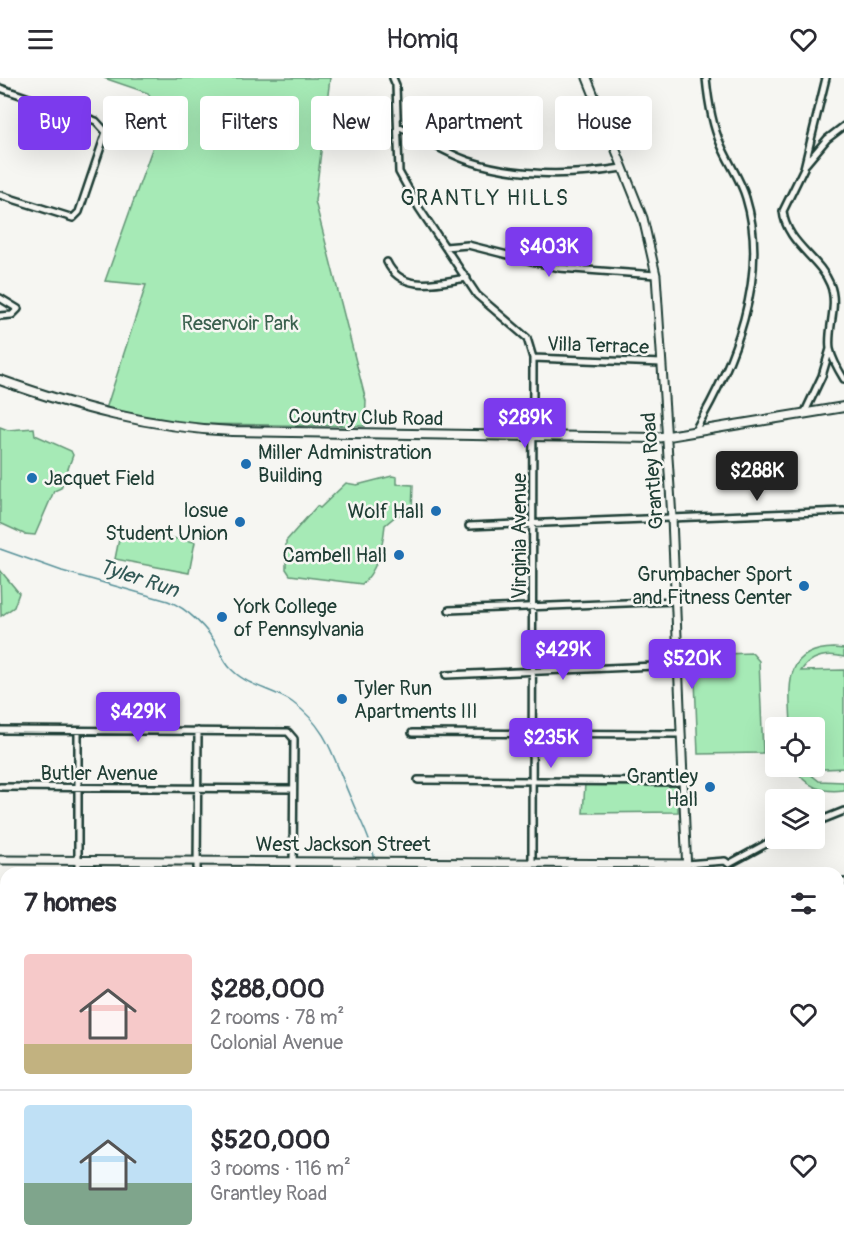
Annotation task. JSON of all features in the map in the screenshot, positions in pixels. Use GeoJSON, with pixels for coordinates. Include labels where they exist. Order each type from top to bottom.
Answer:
{"type":"FeatureCollection","features":[{"type":"Feature","properties":{"kind":"main road","name":"Country Club Road"},"geometry":{"type":"LineString","coordinates":[[0,380],[103,414],[167,427],[243,431],[667,436],[844,407]]}},
{"type":"Feature","properties":{"kind":"street","name":"Virginia Avenue"},"geometry":{"type":"LineString","coordinates":[[393,78],[398,126],[399,172],[419,208],[477,295],[527,338],[533,358],[535,524],[532,862]]}},
{"type":"Feature","properties":{"kind":"street","name":"Grantley Road"},"geometry":{"type":"LineString","coordinates":[[588,78],[621,168],[643,218],[656,275],[672,518],[686,867]]}},
{"type":"Feature","properties":{"kind":"street"},"geometry":{"type":"LineString","coordinates":[[694,432],[724,379],[733,354],[753,269],[754,242],[746,197],[719,142],[706,78]]}},
{"type":"Feature","properties":{"kind":"street"},"geometry":{"type":"LineString","coordinates":[[803,414],[822,376],[830,349],[834,320],[832,286],[823,270],[791,235],[784,220],[783,211],[804,168],[826,78]]}},
{"type":"Feature","properties":{"kind":"street"},"geometry":{"type":"LineString","coordinates":[[0,88],[96,121],[103,126],[106,132],[79,213],[74,218],[0,195]]}},
{"type":"Feature","properties":{"kind":"street"},"geometry":{"type":"LineString","coordinates":[[398,126],[469,161],[511,169],[552,175],[621,168]]}},
{"type":"Feature","properties":{"kind":"street"},"geometry":{"type":"LineString","coordinates":[[804,168],[827,139],[844,126]]}},
{"type":"Feature","properties":{"kind":"street"},"geometry":{"type":"LineString","coordinates":[[446,247],[468,245],[559,268],[656,275]]}},
{"type":"Feature","properties":{"kind":"street"},"geometry":{"type":"LineString","coordinates":[[387,262],[399,278],[420,285],[467,278]]}},
{"type":"Feature","properties":{"kind":"street"},"geometry":{"type":"LineString","coordinates":[[0,298],[17,307],[18,312],[0,316]]}},
{"type":"Feature","properties":{"kind":"street"},"geometry":{"type":"LineString","coordinates":[[830,349],[844,379]]}},
{"type":"Feature","properties":{"kind":"street","name":"Villa Terrace"},"geometry":{"type":"LineString","coordinates":[[533,358],[662,363]]}},
{"type":"Feature","properties":{"kind":"street"},"geometry":{"type":"LineString","coordinates":[[469,526],[844,511]]}},
{"type":"Feature","properties":{"kind":"street"},"geometry":{"type":"LineString","coordinates":[[449,610],[676,601]]}},
{"type":"Feature","properties":{"kind":"street"},"geometry":{"type":"LineString","coordinates":[[446,675],[678,665]]}},
{"type":"Feature","properties":{"kind":"street"},"geometry":{"type":"LineString","coordinates":[[0,730],[291,733],[294,739],[293,867]]}},
{"type":"Feature","properties":{"kind":"street"},"geometry":{"type":"LineString","coordinates":[[78,731],[78,867]]}},
{"type":"Feature","properties":{"kind":"street"},"geometry":{"type":"LineString","coordinates":[[197,867],[198,731]]}},
{"type":"Feature","properties":{"kind":"street"},"geometry":{"type":"LineString","coordinates":[[412,733],[681,734]]}},
{"type":"Feature","properties":{"kind":"street"},"geometry":{"type":"LineString","coordinates":[[418,780],[683,782]]}},
{"type":"Feature","properties":{"kind":"street","name":"Butler Avenue"},"geometry":{"type":"LineString","coordinates":[[0,787],[293,789]]}},
{"type":"Feature","properties":{"kind":"street"},"geometry":{"type":"LineString","coordinates":[[825,819],[844,811]]}},
{"type":"Feature","properties":{"kind":"street"},"geometry":{"type":"LineString","coordinates":[[686,864],[725,861],[731,856],[734,858],[765,844]]}},
{"type":"Feature","properties":{"kind":"street","name":"West Jackson Street"},"geometry":{"type":"LineString","coordinates":[[0,860],[686,864]]}},
{"type":"Feature","properties":{"kind":"green space","name":"Reservoir Park"},"geometry":{"type":"Polygon","coordinates":[[[104,78],[330,78],[328,96],[311,96],[311,150],[321,150],[315,201],[366,401],[365,426],[186,424],[106,409],[146,285],[105,281],[152,150],[188,150],[188,96],[150,96],[148,93],[104,78]]]}},
{"type":"Feature","properties":{"kind":"green space","name":"Jacquet Field"},"geometry":{"type":"Polygon","coordinates":[[[0,427],[8,430],[34,428],[35,435],[71,451],[73,455],[61,488],[54,491],[35,535],[24,534],[0,523],[0,427]]]}},
{"type":"Feature","properties":{"kind":"green space"},"geometry":{"type":"Polygon","coordinates":[[[392,476],[397,477],[397,484],[413,485],[412,512],[406,516],[397,515],[385,525],[376,564],[362,584],[290,575],[286,569],[286,541],[317,506],[320,508],[346,483],[357,485],[392,476]]]}},
{"type":"Feature","properties":{"kind":"green space"},"geometry":{"type":"Polygon","coordinates":[[[121,529],[195,542],[189,573],[115,559],[121,529]]]}},
{"type":"Feature","properties":{"kind":"green space"},"geometry":{"type":"Polygon","coordinates":[[[0,570],[19,593],[14,607],[1,616],[0,570]]]}},
{"type":"Feature","properties":{"kind":"green space"},"geometry":{"type":"Polygon","coordinates":[[[844,649],[844,657],[832,655],[820,657],[810,662],[801,671],[844,670],[844,768],[825,769],[825,717],[791,717],[792,674],[797,664],[805,656],[817,650],[844,649]]]}},
{"type":"Feature","properties":{"kind":"green space"},"geometry":{"type":"Polygon","coordinates":[[[752,653],[759,661],[763,753],[698,754],[694,655],[752,653]]]}},
{"type":"Feature","properties":{"kind":"green space"},"geometry":{"type":"Polygon","coordinates":[[[802,777],[814,777],[819,781],[844,782],[844,790],[822,789],[809,784],[802,777]]]}},
{"type":"Feature","properties":{"kind":"green space"},"geometry":{"type":"Polygon","coordinates":[[[585,784],[678,785],[678,812],[583,813],[585,784]]]}},
{"type":"Feature","properties":{"kind":"waterway","name":"Tyler Run"},"geometry":{"type":"LineString","coordinates":[[0,549],[62,571],[168,601],[190,614],[209,633],[232,670],[253,684],[292,702],[315,723],[330,747],[368,837],[375,860]]}},
{"type":"Feature","properties":{"kind":"place","name":"Miller Administration Building"},"geometry":{"type":"Point","coordinates":[246,464]}},
{"type":"Feature","properties":{"kind":"place","name":"Jacquet Field"},"geometry":{"type":"Point","coordinates":[32,478]}},
{"type":"Feature","properties":{"kind":"place","name":"Wolf Hall"},"geometry":{"type":"Point","coordinates":[436,511]}},
{"type":"Feature","properties":{"kind":"place","name":"Iosue Student Union"},"geometry":{"type":"Point","coordinates":[240,522]}},
{"type":"Feature","properties":{"kind":"place","name":"Cambell Hall"},"geometry":{"type":"Point","coordinates":[399,555]}},
{"type":"Feature","properties":{"kind":"place","name":"Grumbacher Sport and Fitness Center"},"geometry":{"type":"Point","coordinates":[804,586]}},
{"type":"Feature","properties":{"kind":"place","name":"York College of Pennsylvania"},"geometry":{"type":"Point","coordinates":[222,617]}},
{"type":"Feature","properties":{"kind":"place","name":"Tyler Run Apartments III"},"geometry":{"type":"Point","coordinates":[342,699]}},
{"type":"Feature","properties":{"kind":"place","name":"Grantley Hall"},"geometry":{"type":"Point","coordinates":[710,787]}},
{"type":"Feature","properties":{"kind":"district","name":"GRANTLY HILLS"},"geometry":{"type":"Point","coordinates":[485,198]}}]}
